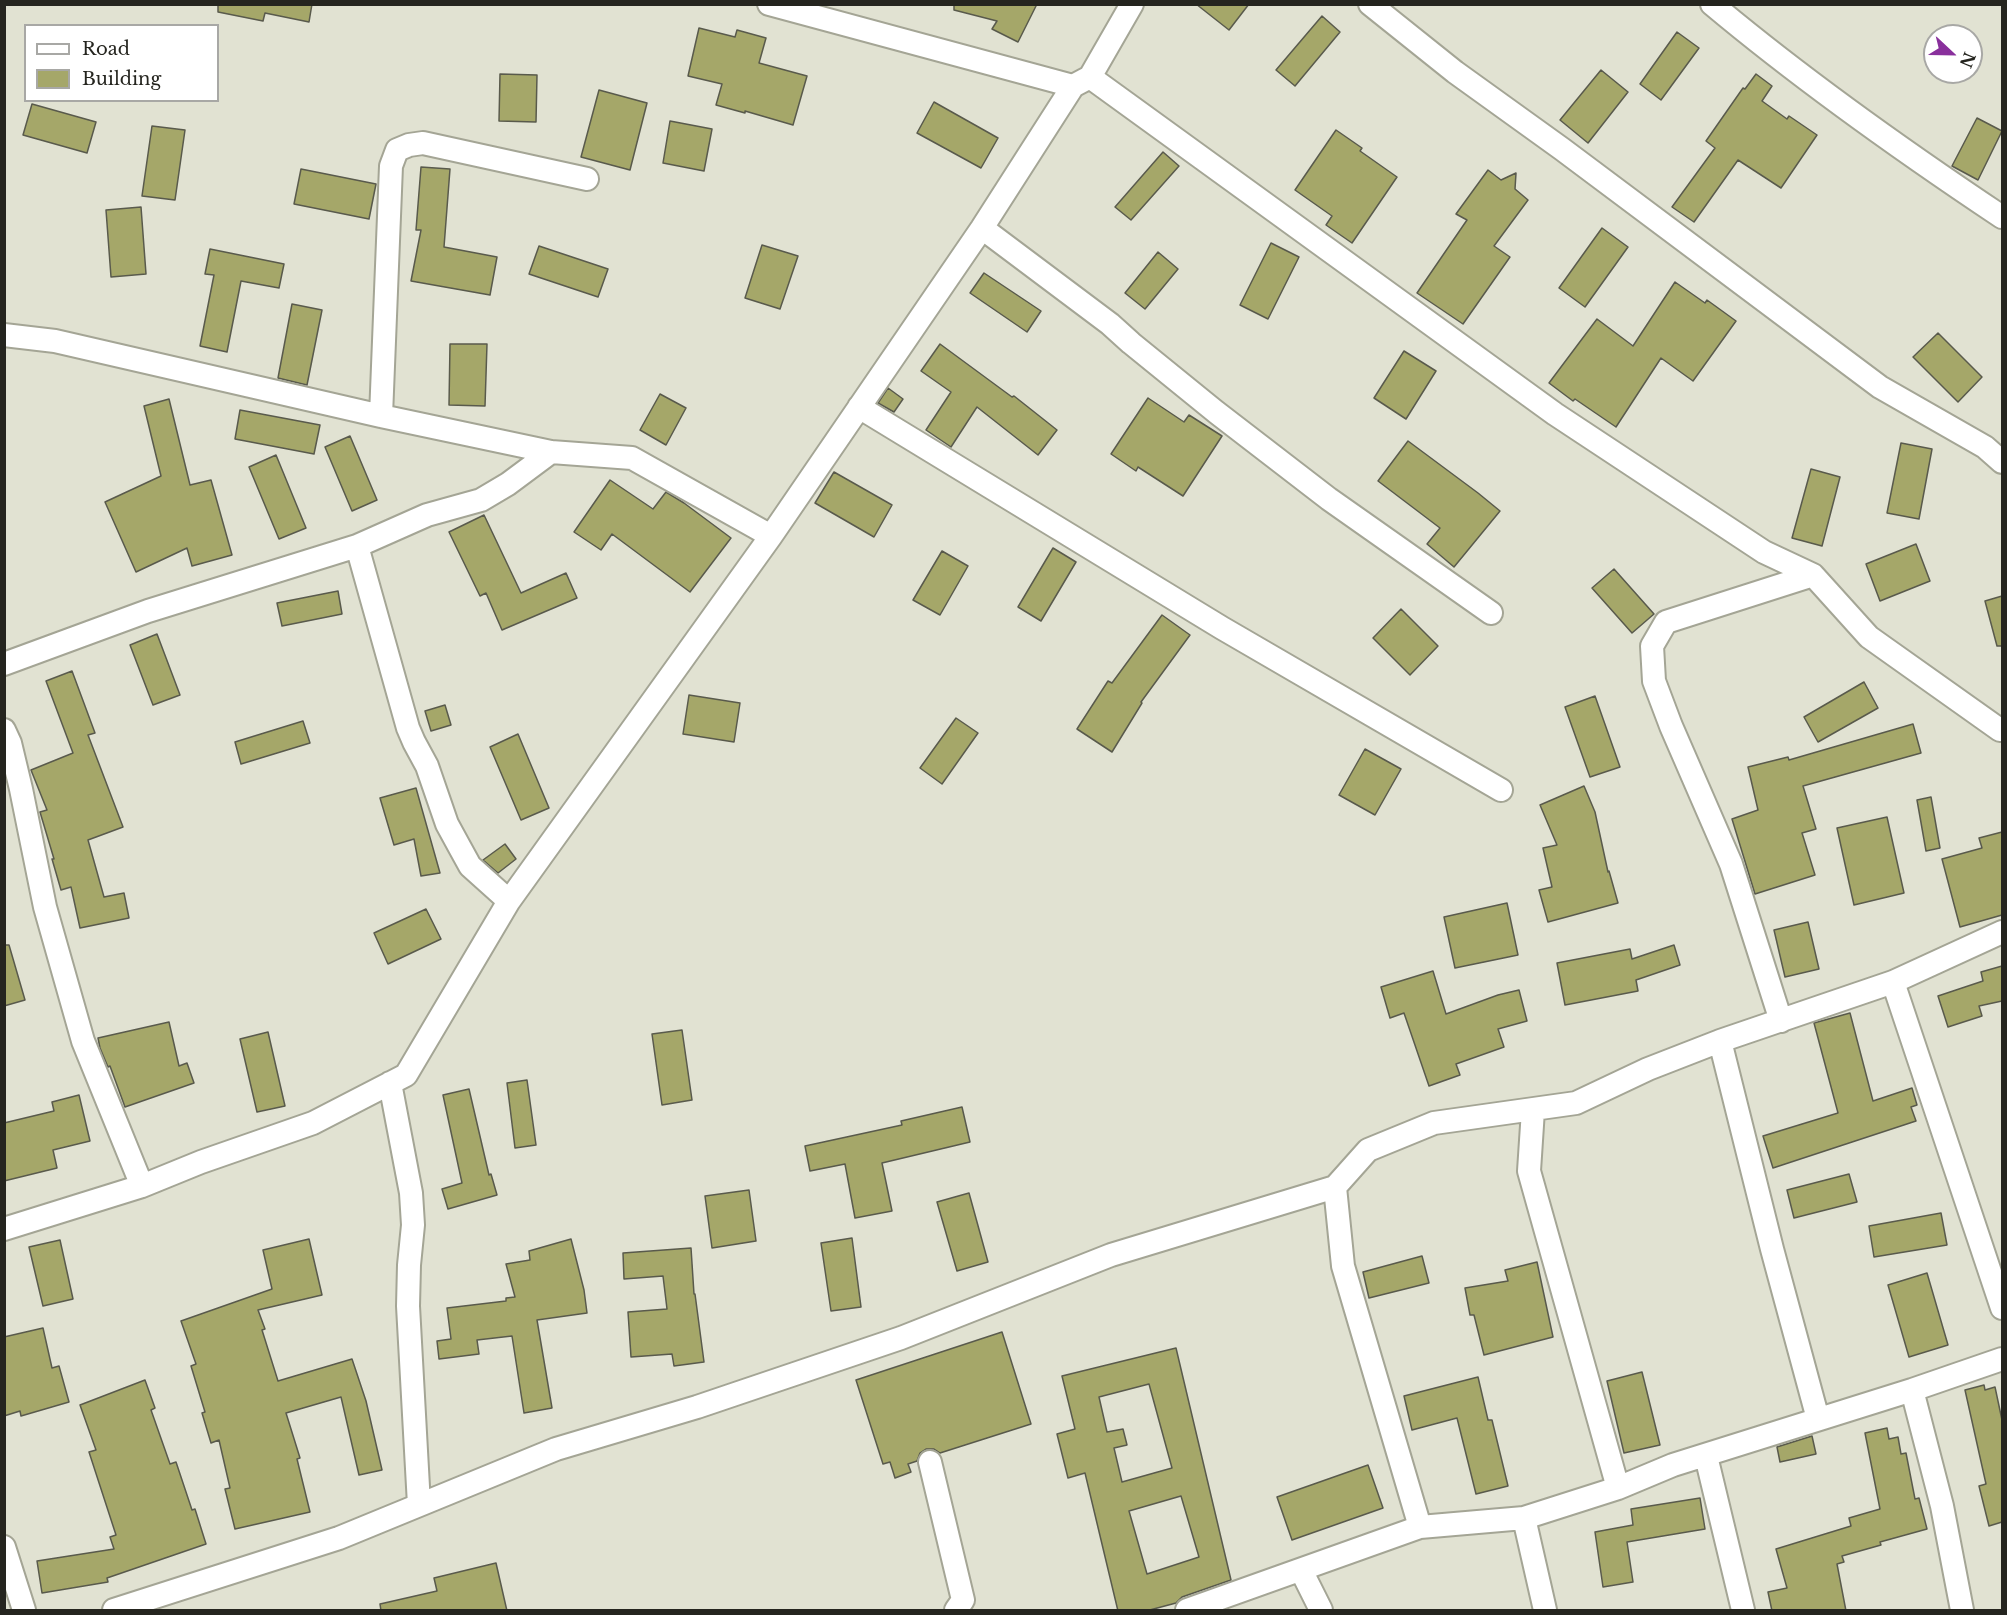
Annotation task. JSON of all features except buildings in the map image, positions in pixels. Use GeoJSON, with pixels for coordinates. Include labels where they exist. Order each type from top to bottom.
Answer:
{"type":"FeatureCollection","features":[{"type":"Feature","properties":{"kind":"street"},"geometry":{"type":"LineString","coordinates":[[769,4],[1082,81],[1555,414],[1764,552],[1813,575],[1869,637],[2002,733]]}},
{"type":"Feature","properties":{"kind":"street"},"geometry":{"type":"LineString","coordinates":[[4,1229],[142,1186],[201,1162],[313,1124],[406,1074],[509,902],[771,536],[1082,81],[1132,4]]}},
{"type":"Feature","properties":{"kind":"street"},"geometry":{"type":"LineString","coordinates":[[1370,4],[1455,72],[1562,149],[1880,387],[1985,447],[2002,462]]}},
{"type":"Feature","properties":{"kind":"street"},"geometry":{"type":"LineString","coordinates":[[1712,4],[1812,83],[2002,217]]}},
{"type":"Feature","properties":{"kind":"street"},"geometry":{"type":"LineString","coordinates":[[381,416],[391,166],[398,150],[409,145],[423,143],[587,179]]}},
{"type":"Feature","properties":{"kind":"street"},"geometry":{"type":"LineString","coordinates":[[982,228],[1110,324],[1216,412],[1329,499],[1491,614]]}},
{"type":"Feature","properties":{"kind":"street"},"geometry":{"type":"LineString","coordinates":[[4,335],[55,341],[381,416],[551,452],[632,458],[771,536]]}},
{"type":"Feature","properties":{"kind":"street"},"geometry":{"type":"LineString","coordinates":[[860,407],[1222,628],[1501,790]]}},
{"type":"Feature","properties":{"kind":"street"},"geometry":{"type":"LineString","coordinates":[[4,664],[148,611],[357,546],[427,515],[481,500],[508,484],[551,452]]}},
{"type":"Feature","properties":{"kind":"street"},"geometry":{"type":"LineString","coordinates":[[357,546],[408,728],[427,766],[447,824],[470,866],[509,902]]}},
{"type":"Feature","properties":{"kind":"street"},"geometry":{"type":"LineString","coordinates":[[1781,1021],[1731,864],[1654,681],[1652,646],[1666,622],[1813,575]]}},
{"type":"Feature","properties":{"kind":"street"},"geometry":{"type":"LineString","coordinates":[[4,730],[10,743],[21,789],[45,907],[83,1041],[142,1186]]}},
{"type":"Feature","properties":{"kind":"street"},"geometry":{"type":"LineString","coordinates":[[114,1611],[339,1538],[556,1449],[697,1407],[901,1338],[1111,1255],[1335,1187],[1368,1150],[1434,1124],[1576,1103],[1648,1068],[1893,982],[2002,932]]}},
{"type":"Feature","properties":{"kind":"street"},"geometry":{"type":"LineString","coordinates":[[1893,982],[2002,1308]]}},
{"type":"Feature","properties":{"kind":"street"},"geometry":{"type":"LineString","coordinates":[[1720,1041],[1769,1238],[1818,1419]]}},
{"type":"Feature","properties":{"kind":"street"},"geometry":{"type":"LineString","coordinates":[[390,1083],[411,1193],[408,1306],[419,1505]]}},
{"type":"Feature","properties":{"kind":"street"},"geometry":{"type":"LineString","coordinates":[[1533,1110],[1529,1171],[1618,1488]]}},
{"type":"Feature","properties":{"kind":"street"},"geometry":{"type":"LineString","coordinates":[[1335,1187],[1343,1266],[1420,1527]]}},
{"type":"Feature","properties":{"kind":"street"},"geometry":{"type":"LineString","coordinates":[[1187,1611],[1420,1527],[1524,1518],[1618,1488],[1673,1465],[1912,1390],[2002,1359]]}},
{"type":"Feature","properties":{"kind":"street"},"geometry":{"type":"LineString","coordinates":[[1912,1390],[1942,1506],[1962,1611]]}},
{"type":"Feature","properties":{"kind":"street"},"geometry":{"type":"LineString","coordinates":[[1706,1456],[1743,1611]]}},
{"type":"Feature","properties":{"kind":"street"},"geometry":{"type":"LineString","coordinates":[[930,1462],[963,1600],[956,1611]]}},
{"type":"Feature","properties":{"kind":"street"},"geometry":{"type":"LineString","coordinates":[[1524,1518],[1545,1611]]}},
{"type":"Feature","properties":{"kind":"street"},"geometry":{"type":"LineString","coordinates":[[4,1546],[24,1611]]}},
{"type":"Feature","properties":{"kind":"street"},"geometry":{"type":"LineString","coordinates":[[1301,1570],[1321,1611]]}}]}
